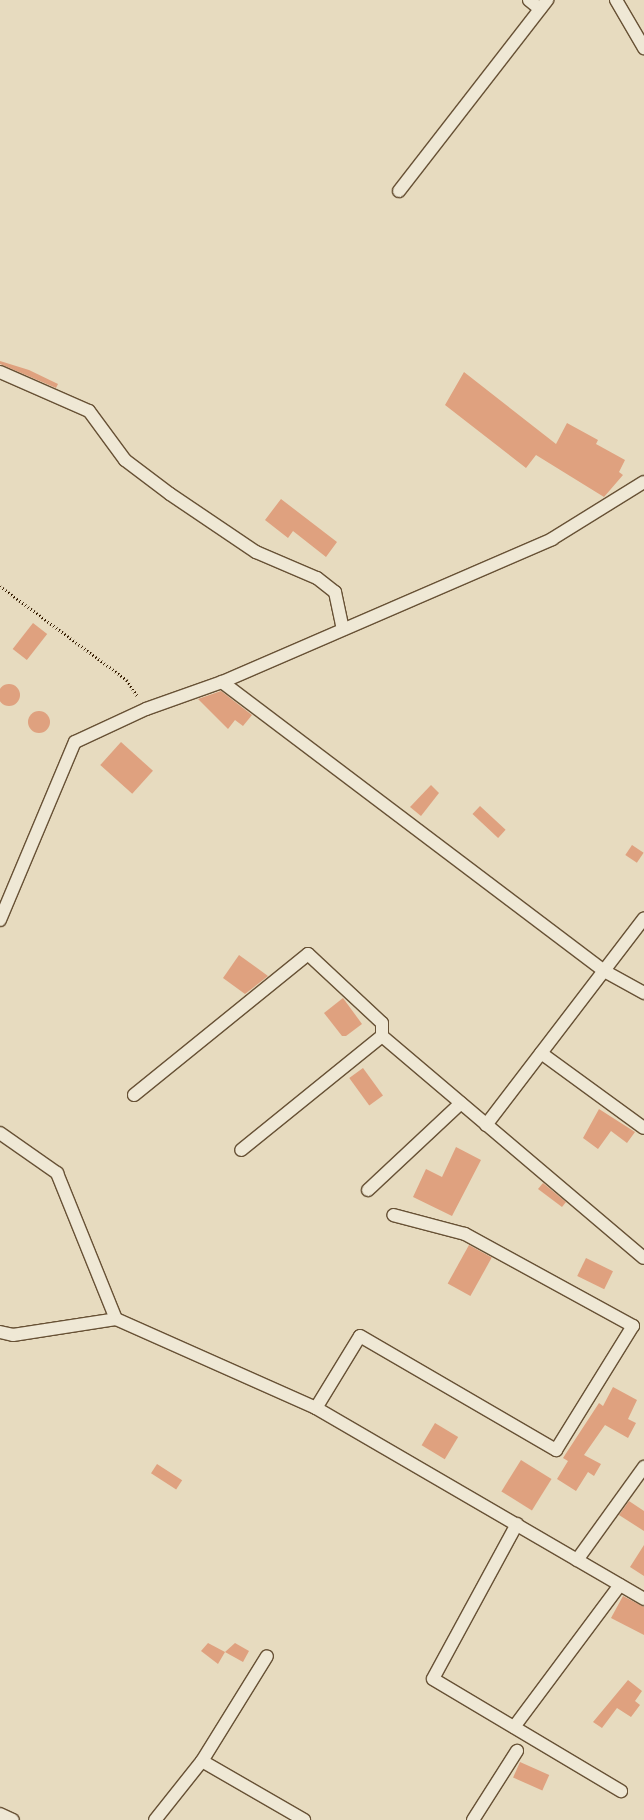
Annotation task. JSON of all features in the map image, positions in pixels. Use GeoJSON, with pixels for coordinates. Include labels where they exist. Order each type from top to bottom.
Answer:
{"type":"FeatureCollection","features":[{"type":"Feature","properties":{"kind":"street"},"geometry":{"type":"LineString","coordinates":[[399,191],[544,5],[529,0]]}},
{"type":"Feature","properties":{"kind":"street"},"geometry":{"type":"LineString","coordinates":[[616,0],[644,48]]}},
{"type":"Feature","properties":{"kind":"street"},"geometry":{"type":"LineString","coordinates":[[0,372],[90,411],[125,460],[170,494],[256,552],[317,578],[335,592],[343,629]]}},
{"type":"Feature","properties":{"kind":"street"},"geometry":{"type":"LineString","coordinates":[[0,920],[75,742],[146,709],[222,682],[552,539],[644,482]]}},
{"type":"Feature","properties":{"kind":"street"},"geometry":{"type":"LineString","coordinates":[[222,682],[604,971],[644,993]]}},
{"type":"Feature","properties":{"kind":"street"},"geometry":{"type":"LineString","coordinates":[[486,1125],[644,918]]}},
{"type":"Feature","properties":{"kind":"street"},"geometry":{"type":"LineString","coordinates":[[134,1094],[308,954],[382,1023],[382,1036],[644,1256]]}},
{"type":"Feature","properties":{"kind":"street"},"geometry":{"type":"LineString","coordinates":[[240,1150],[382,1036]]}},
{"type":"Feature","properties":{"kind":"street"},"geometry":{"type":"LineString","coordinates":[[541,1053],[644,1128]]}},
{"type":"Feature","properties":{"kind":"street"},"geometry":{"type":"LineString","coordinates":[[368,1190],[461,1103]]}},
{"type":"Feature","properties":{"kind":"street"},"geometry":{"type":"LineString","coordinates":[[0,1133],[58,1173],[116,1319]]}},
{"type":"Feature","properties":{"kind":"street"},"geometry":{"type":"LineString","coordinates":[[316,1408],[360,1336],[556,1450],[633,1326],[465,1234],[393,1215]]}},
{"type":"Feature","properties":{"kind":"street"},"geometry":{"type":"LineString","coordinates":[[0,1332],[13,1335],[116,1319],[316,1408],[644,1598]]}},
{"type":"Feature","properties":{"kind":"street"},"geometry":{"type":"LineString","coordinates":[[577,1560],[644,1467]]}},
{"type":"Feature","properties":{"kind":"street"},"geometry":{"type":"LineString","coordinates":[[517,1524],[433,1679],[621,1791]]}},
{"type":"Feature","properties":{"kind":"street"},"geometry":{"type":"LineString","coordinates":[[514,1727],[620,1585]]}},
{"type":"Feature","properties":{"kind":"street"},"geometry":{"type":"LineString","coordinates":[[155,1820],[202,1761],[267,1656]]}},
{"type":"Feature","properties":{"kind":"street"},"geometry":{"type":"LineString","coordinates":[[473,1820],[516,1752]]}},
{"type":"Feature","properties":{"kind":"street"},"geometry":{"type":"LineString","coordinates":[[202,1761],[304,1820]]}},
{"type":"Feature","properties":{"kind":"street"},"geometry":{"type":"LineString","coordinates":[[0,1814],[13,1820]]}},
{"type":"Feature","properties":{"kind":"path"},"geometry":{"type":"LineString","coordinates":[[0,586],[127,680],[146,709]]}},
{"type":"Feature","properties":{"kind":"building"},"geometry":{"type":"Polygon","coordinates":[[[0,361],[29,370],[58,384],[56,388],[0,364],[0,361]]]}},
{"type":"Feature","properties":{"kind":"building"},"geometry":{"type":"Polygon","coordinates":[[[464,372],[556,444],[567,423],[598,440],[596,444],[625,460],[619,472],[623,475],[604,497],[536,455],[526,468],[445,405],[464,372]]]}},
{"type":"Feature","properties":{"kind":"building"},"geometry":{"type":"Polygon","coordinates":[[[281,499],[337,542],[326,557],[293,531],[288,538],[265,520],[281,499]]]}},
{"type":"Feature","properties":{"kind":"building"},"geometry":{"type":"Polygon","coordinates":[[[33,623],[47,634],[27,660],[13,649],[33,623]]]}},
{"type":"Feature","properties":{"kind":"building"},"geometry":{"type":"Polygon","coordinates":[[[5,684],[13,684],[20,691],[20,699],[13,706],[5,706],[-2,699],[-2,691],[5,684]]]}},
{"type":"Feature","properties":{"kind":"building"},"geometry":{"type":"Polygon","coordinates":[[[221,691],[252,715],[243,726],[235,720],[228,729],[198,699],[221,691]]]}},
{"type":"Feature","properties":{"kind":"building"},"geometry":{"type":"Polygon","coordinates":[[[39,711],[47,714],[50,722],[47,730],[39,733],[31,730],[28,722],[31,714],[39,711]]]}},
{"type":"Feature","properties":{"kind":"building"},"geometry":{"type":"Polygon","coordinates":[[[121,742],[153,771],[132,794],[100,765],[121,742]]]}},
{"type":"Feature","properties":{"kind":"building"},"geometry":{"type":"Polygon","coordinates":[[[431,785],[439,793],[421,816],[410,807],[431,785]]]}},
{"type":"Feature","properties":{"kind":"building"},"geometry":{"type":"Polygon","coordinates":[[[480,806],[506,830],[498,838],[472,814],[480,806]]]}},
{"type":"Feature","properties":{"kind":"building"},"geometry":{"type":"Polygon","coordinates":[[[632,845],[644,853],[637,863],[625,855],[632,845]]]}},
{"type":"Feature","properties":{"kind":"building"},"geometry":{"type":"Polygon","coordinates":[[[239,955],[268,976],[245,994],[223,978],[239,955]]]}},
{"type":"Feature","properties":{"kind":"building"},"geometry":{"type":"Polygon","coordinates":[[[343,998],[362,1024],[346,1036],[342,1036],[324,1013],[343,998]]]}},
{"type":"Feature","properties":{"kind":"building"},"geometry":{"type":"Polygon","coordinates":[[[363,1068],[383,1096],[369,1105],[349,1078],[363,1068]]]}},
{"type":"Feature","properties":{"kind":"building"},"geometry":{"type":"Polygon","coordinates":[[[599,1109],[635,1132],[627,1143],[611,1131],[598,1149],[583,1138],[599,1109]]]}},
{"type":"Feature","properties":{"kind":"building"},"geometry":{"type":"Polygon","coordinates":[[[456,1147],[481,1160],[452,1216],[413,1197],[426,1169],[442,1177],[456,1147]]]}},
{"type":"Feature","properties":{"kind":"building"},"geometry":{"type":"Polygon","coordinates":[[[543,1183],[566,1202],[562,1207],[538,1189],[543,1183]]]}},
{"type":"Feature","properties":{"kind":"building"},"geometry":{"type":"Polygon","coordinates":[[[469,1245],[492,1258],[470,1296],[448,1283],[469,1245]]]}},
{"type":"Feature","properties":{"kind":"building"},"geometry":{"type":"Polygon","coordinates":[[[586,1258],[613,1271],[604,1289],[577,1276],[586,1258]]]}},
{"type":"Feature","properties":{"kind":"building"},"geometry":{"type":"Polygon","coordinates":[[[613,1387],[637,1400],[628,1419],[636,1423],[628,1438],[605,1425],[584,1455],[601,1464],[594,1476],[588,1472],[576,1491],[557,1479],[568,1461],[563,1458],[599,1403],[603,1406],[613,1387]]]}},
{"type":"Feature","properties":{"kind":"building"},"geometry":{"type":"Polygon","coordinates":[[[435,1423],[458,1437],[445,1459],[422,1445],[435,1423]]]}},
{"type":"Feature","properties":{"kind":"building"},"geometry":{"type":"Polygon","coordinates":[[[521,1460],[552,1479],[532,1510],[501,1491],[521,1460]]]}},
{"type":"Feature","properties":{"kind":"building"},"geometry":{"type":"Polygon","coordinates":[[[157,1464],[182,1480],[176,1490],[151,1473],[157,1464]]]}},
{"type":"Feature","properties":{"kind":"building"},"geometry":{"type":"Polygon","coordinates":[[[629,1501],[644,1511],[644,1531],[619,1515],[629,1501]]]}},
{"type":"Feature","properties":{"kind":"building"},"geometry":{"type":"Polygon","coordinates":[[[644,1545],[644,1576],[630,1567],[644,1545]]]}},
{"type":"Feature","properties":{"kind":"building"},"geometry":{"type":"Polygon","coordinates":[[[623,1596],[644,1607],[644,1635],[611,1618],[623,1596]]]}},
{"type":"Feature","properties":{"kind":"building"},"geometry":{"type":"Polygon","coordinates":[[[208,1643],[225,1652],[218,1664],[201,1651],[208,1643]]]}},
{"type":"Feature","properties":{"kind":"building"},"geometry":{"type":"Polygon","coordinates":[[[235,1643],[249,1651],[243,1662],[225,1652],[235,1643]]]}},
{"type":"Feature","properties":{"kind":"building"},"geometry":{"type":"Polygon","coordinates":[[[628,1680],[642,1691],[635,1701],[640,1705],[631,1717],[617,1708],[602,1728],[593,1722],[628,1680]]]}},
{"type":"Feature","properties":{"kind":"building"},"geometry":{"type":"Polygon","coordinates":[[[520,1762],[549,1775],[542,1791],[513,1778],[520,1762]]]}}]}
